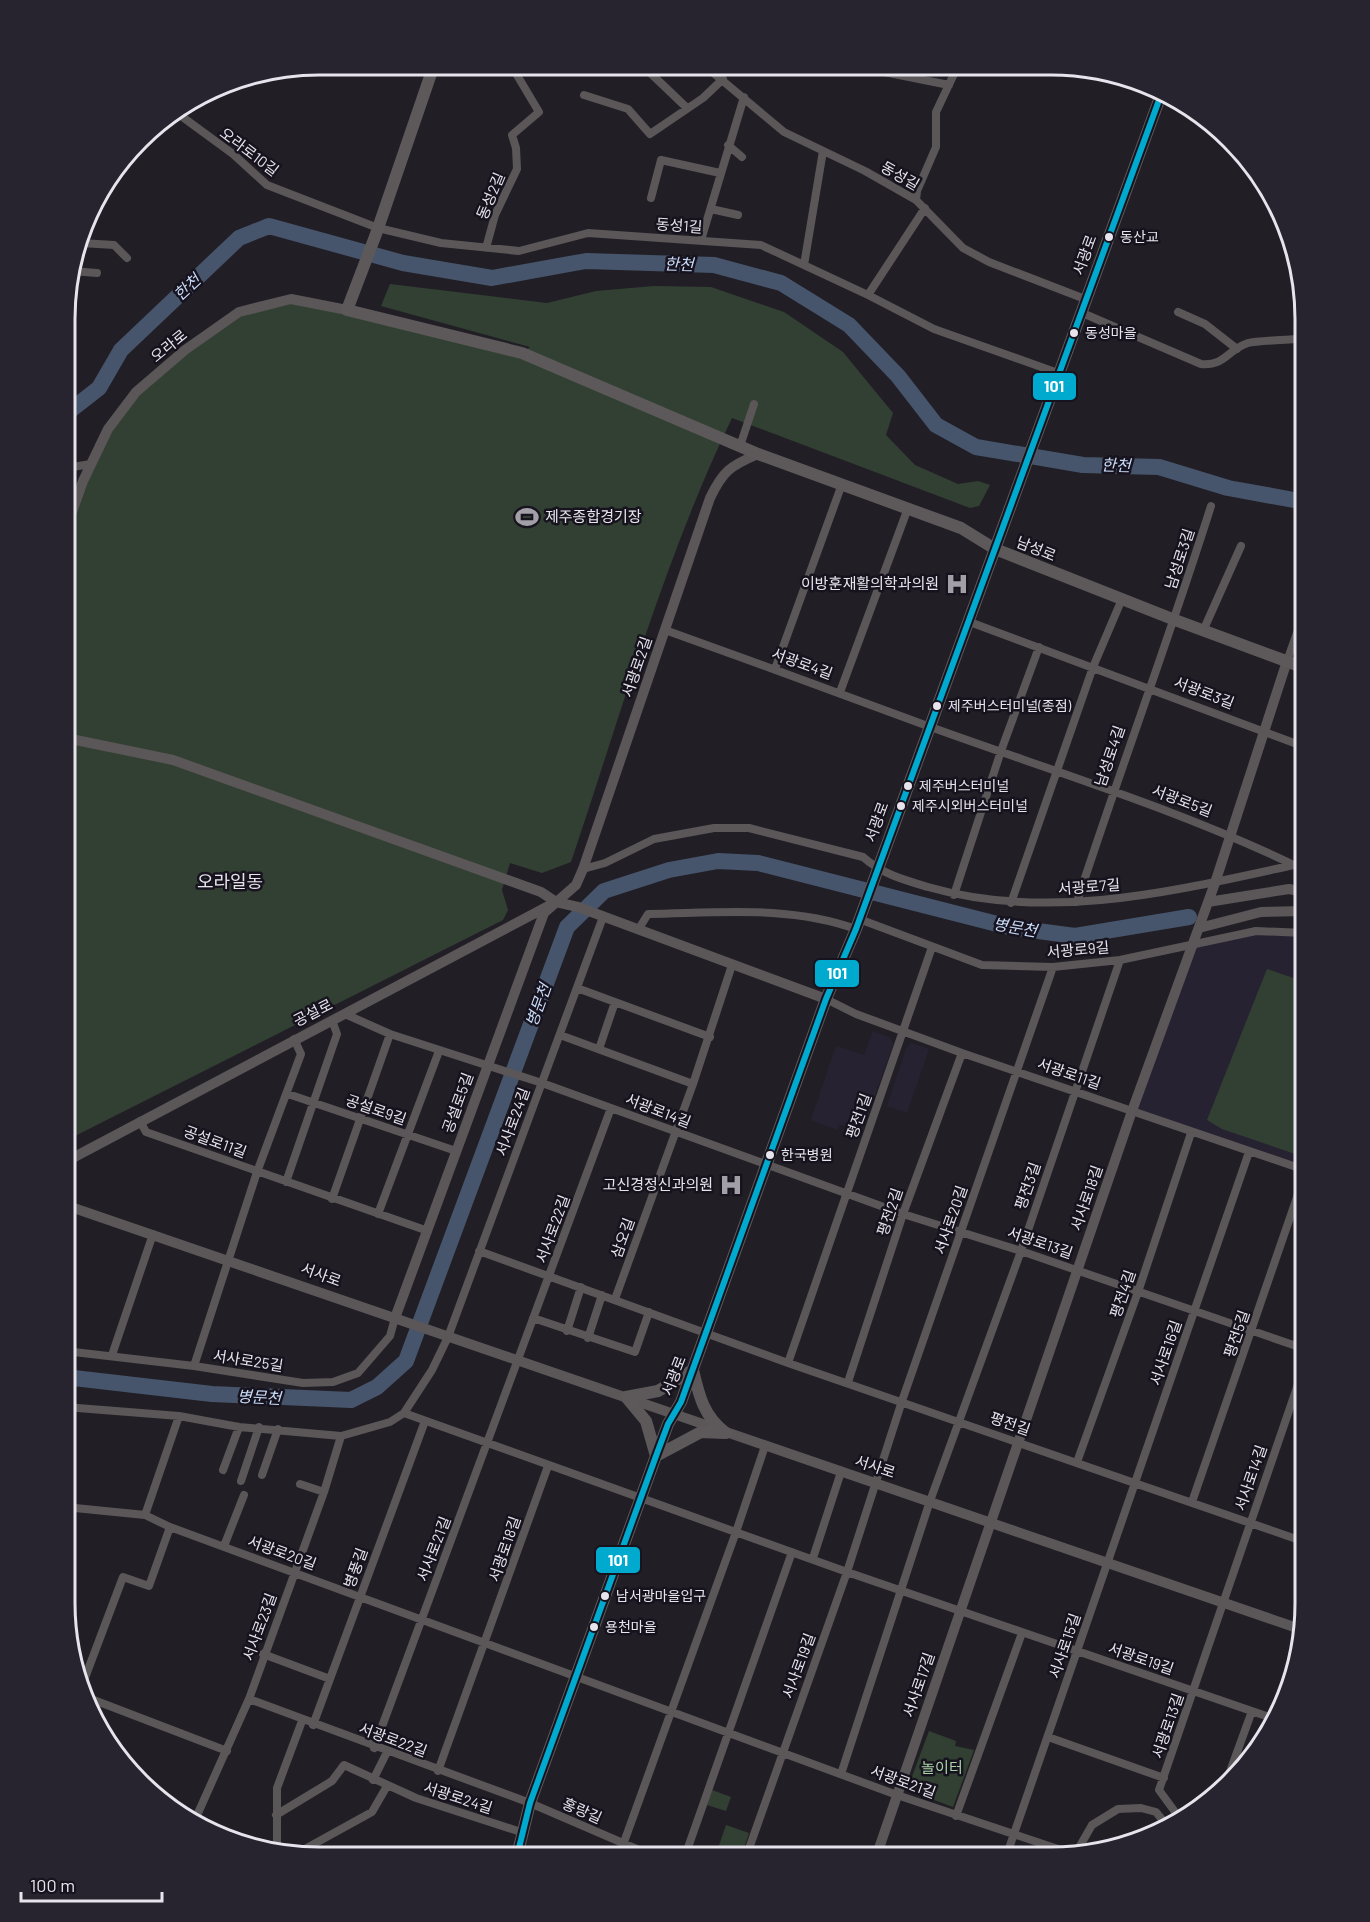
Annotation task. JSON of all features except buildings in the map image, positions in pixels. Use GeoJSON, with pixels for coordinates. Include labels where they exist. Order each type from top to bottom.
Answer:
{"type":"FeatureCollection","features":[{"type":"Feature","properties":{"kind":"main road"},"geometry":{"type":"LineString","coordinates":[[347,310],[431,75]]}},
{"type":"Feature","properties":{"kind":"main road","name":"서광로"},"geometry":{"type":"LineString","coordinates":[[518,1847],[530,1803],[656,1456],[668,1424],[676,1415],[693,1370],[826,999],[859,918],[1159,100]]}},
{"type":"Feature","properties":{"kind":"main road","name":"남성로"},"geometry":{"type":"LineString","coordinates":[[347,310],[522,353],[758,454],[961,528],[995,549],[1175,621],[1295,664]]}},
{"type":"Feature","properties":{"kind":"main road"},"geometry":{"type":"LineString","coordinates":[[693,1370],[697,1394],[712,1423],[726,1433],[701,1432],[656,1456],[646,1421],[626,1397],[658,1391],[693,1370]]}},
{"type":"Feature","properties":{"kind":"street","name":"동성2길"},"geometry":{"type":"LineString","coordinates":[[486,248],[495,215],[517,170],[516,148],[512,135],[539,112],[518,75]]}},
{"type":"Feature","properties":{"kind":"street"},"geometry":{"type":"LineString","coordinates":[[652,75],[687,108]]}},
{"type":"Feature","properties":{"kind":"street","name":"동성길"},"geometry":{"type":"LineString","coordinates":[[717,75],[784,132],[916,200],[963,248],[989,262],[1085,299]]}},
{"type":"Feature","properties":{"kind":"street"},"geometry":{"type":"LineString","coordinates":[[905,75],[949,85]]}},
{"type":"Feature","properties":{"kind":"street"},"geometry":{"type":"LineString","coordinates":[[916,200],[917,191],[936,147],[936,112],[954,75]]}},
{"type":"Feature","properties":{"kind":"street"},"geometry":{"type":"LineString","coordinates":[[584,95],[628,109],[650,134],[703,98],[723,79]]}},
{"type":"Feature","properties":{"kind":"street"},"geometry":{"type":"LineString","coordinates":[[701,240],[744,97]]}},
{"type":"Feature","properties":{"kind":"street","name":"오라로10길"},"geometry":{"type":"LineString","coordinates":[[182,117],[233,154],[267,185],[377,231]]}},
{"type":"Feature","properties":{"kind":"street"},"geometry":{"type":"LineString","coordinates":[[728,145],[742,157]]}},
{"type":"Feature","properties":{"kind":"street"},"geometry":{"type":"LineString","coordinates":[[804,265],[823,151]]}},
{"type":"Feature","properties":{"kind":"street"},"geometry":{"type":"LineString","coordinates":[[651,198],[661,160],[720,174]]}},
{"type":"Feature","properties":{"kind":"street"},"geometry":{"type":"LineString","coordinates":[[868,295],[925,208]]}},
{"type":"Feature","properties":{"kind":"street"},"geometry":{"type":"LineString","coordinates":[[711,209],[738,214]]}},
{"type":"Feature","properties":{"kind":"street","name":"동성1길"},"geometry":{"type":"LineString","coordinates":[[377,231],[441,243],[519,251],[588,233],[761,245],[934,329],[1058,373]]}},
{"type":"Feature","properties":{"kind":"street"},"geometry":{"type":"LineString","coordinates":[[87,243],[114,245],[127,258]]}},
{"type":"Feature","properties":{"kind":"street"},"geometry":{"type":"LineString","coordinates":[[80,272],[97,273]]}},
{"type":"Feature","properties":{"kind":"street","name":"오라로"},"geometry":{"type":"LineString","coordinates":[[75,506],[108,429],[135,392],[185,351],[239,312],[291,299],[347,310]]}},
{"type":"Feature","properties":{"kind":"street"},"geometry":{"type":"LineString","coordinates":[[1080,312],[1201,364],[1211,365],[1223,361],[1248,343],[1295,340]]}},
{"type":"Feature","properties":{"kind":"street"},"geometry":{"type":"LineString","coordinates":[[1178,312],[1205,324],[1237,349]]}},
{"type":"Feature","properties":{"kind":"street"},"geometry":{"type":"LineString","coordinates":[[740,446],[754,404]]}},
{"type":"Feature","properties":{"kind":"street","name":"서광로2길"},"geometry":{"type":"LineString","coordinates":[[556,902],[576,885],[583,869],[710,498],[721,475],[732,465],[758,454]]}},
{"type":"Feature","properties":{"kind":"street"},"geometry":{"type":"LineString","coordinates":[[75,467],[91,464]]}},
{"type":"Feature","properties":{"kind":"street"},"geometry":{"type":"LineString","coordinates":[[775,669],[842,484]]}},
{"type":"Feature","properties":{"kind":"street","name":"남성로3길"},"geometry":{"type":"LineString","coordinates":[[1175,621],[1211,506]]}},
{"type":"Feature","properties":{"kind":"street"},"geometry":{"type":"LineString","coordinates":[[840,692],[908,508]]}},
{"type":"Feature","properties":{"kind":"street"},"geometry":{"type":"LineString","coordinates":[[1203,631],[1241,546]]}},
{"type":"Feature","properties":{"kind":"street"},"geometry":{"type":"LineString","coordinates":[[1011,903],[1093,667],[1122,599]]}},
{"type":"Feature","properties":{"kind":"street","name":"서광로3길"},"geometry":{"type":"LineString","coordinates":[[967,621],[1150,687],[1295,743]]}},
{"type":"Feature","properties":{"kind":"street","name":"남성로4길"},"geometry":{"type":"LineString","coordinates":[[1077,902],[1114,789],[1175,621]]}},
{"type":"Feature","properties":{"kind":"street","name":"서광로4길"},"geometry":{"type":"LineString","coordinates":[[666,630],[928,726]]}},
{"type":"Feature","properties":{"kind":"street"},"geometry":{"type":"LineString","coordinates":[[1215,883],[1263,730],[1295,638]]}},
{"type":"Feature","properties":{"kind":"street"},"geometry":{"type":"LineString","coordinates":[[954,895],[1000,751],[1039,647]]}},
{"type":"Feature","properties":{"kind":"street","name":"서광로5길"},"geometry":{"type":"LineString","coordinates":[[928,726],[1114,789],[1230,834],[1294,866]]}},
{"type":"Feature","properties":{"kind":"street"},"geometry":{"type":"LineString","coordinates":[[75,740],[183,763],[541,892],[556,902],[578,907],[826,999]]}},
{"type":"Feature","properties":{"kind":"street","name":"서광로"},"geometry":{"type":"LineString","coordinates":[[583,869],[605,862],[654,839],[714,828],[749,828],[862,857],[876,869]]}},
{"type":"Feature","properties":{"kind":"street","name":"서광로7길"},"geometry":{"type":"LineString","coordinates":[[876,869],[954,895],[1011,903],[1077,902],[1140,896],[1294,866]]}},
{"type":"Feature","properties":{"kind":"street","name":"서사로18길"},"geometry":{"type":"LineString","coordinates":[[991,1523],[1132,1111],[1215,883]]}},
{"type":"Feature","properties":{"kind":"street"},"geometry":{"type":"LineString","coordinates":[[1208,902],[1289,889],[1295,890]]}},
{"type":"Feature","properties":{"kind":"street","name":"공설로"},"geometry":{"type":"LineString","coordinates":[[75,1157],[556,902]]}},
{"type":"Feature","properties":{"kind":"street","name":"공설로5길"},"geometry":{"type":"LineString","coordinates":[[400,1319],[456,1151],[491,1068],[544,914],[556,902]]}},
{"type":"Feature","properties":{"kind":"street","name":"서광로9길"},"geometry":{"type":"LineString","coordinates":[[638,930],[648,914],[762,911],[827,918],[859,918],[982,965],[1053,967],[1120,960],[1256,931],[1295,933]]}},
{"type":"Feature","properties":{"kind":"street"},"geometry":{"type":"LineString","coordinates":[[1199,928],[1261,912],[1295,911]]}},
{"type":"Feature","properties":{"kind":"street","name":"서사로24길"},"geometry":{"type":"LineString","coordinates":[[443,1335],[479,1251],[539,1082],[560,1035],[603,916]]}},
{"type":"Feature","properties":{"kind":"street","name":"평전1길"},"geometry":{"type":"LineString","coordinates":[[788,1363],[932,947]]}},
{"type":"Feature","properties":{"kind":"street","name":"평전3길"},"geometry":{"type":"LineString","coordinates":[[903,1591],[930,1501],[1021,1251],[1120,960]]}},
{"type":"Feature","properties":{"kind":"street","name":"삼오길"},"geometry":{"type":"LineString","coordinates":[[615,1299],[710,1037],[732,965]]}},
{"type":"Feature","properties":{"kind":"street","name":"서사로20길"},"geometry":{"type":"LineString","coordinates":[[875,1483],[1053,967]]}},
{"type":"Feature","properties":{"kind":"street"},"geometry":{"type":"LineString","coordinates":[[577,988],[710,1037]]}},
{"type":"Feature","properties":{"kind":"street","name":"서광로11길"},"geometry":{"type":"LineString","coordinates":[[826,999],[962,1053],[1019,1070],[1191,1133],[1295,1167]]}},
{"type":"Feature","properties":{"kind":"street"},"geometry":{"type":"LineString","coordinates":[[599,1050],[615,1002]]}},
{"type":"Feature","properties":{"kind":"street","name":"서광로14길"},"geometry":{"type":"LineString","coordinates":[[345,1014],[390,1034],[539,1082],[766,1163]]}},
{"type":"Feature","properties":{"kind":"street"},"geometry":{"type":"LineString","coordinates":[[286,1182],[337,1034],[332,1020]]}},
{"type":"Feature","properties":{"kind":"street"},"geometry":{"type":"LineString","coordinates":[[332,1199],[390,1034]]}},
{"type":"Feature","properties":{"kind":"street"},"geometry":{"type":"LineString","coordinates":[[560,1035],[693,1084]]}},
{"type":"Feature","properties":{"kind":"street"},"geometry":{"type":"LineString","coordinates":[[194,1366],[257,1172],[301,1054],[294,1039]]}},
{"type":"Feature","properties":{"kind":"street"},"geometry":{"type":"LineString","coordinates":[[378,1214],[439,1051]]}},
{"type":"Feature","properties":{"kind":"street","name":"평전2길"},"geometry":{"type":"LineString","coordinates":[[848,1382],[903,1214],[962,1053]]}},
{"type":"Feature","properties":{"kind":"street","name":"공설로9길"},"geometry":{"type":"LineString","coordinates":[[288,1094],[456,1151]]}},
{"type":"Feature","properties":{"kind":"street","name":"서사로22길"},"geometry":{"type":"LineString","coordinates":[[519,1359],[611,1108]]}},
{"type":"Feature","properties":{"kind":"street","name":"공설로11길"},"geometry":{"type":"LineString","coordinates":[[140,1121],[146,1132],[428,1231]]}},
{"type":"Feature","properties":{"kind":"street","name":"평전4길"},"geometry":{"type":"LineString","coordinates":[[1077,1462],[1138,1292],[1191,1133]]}},
{"type":"Feature","properties":{"kind":"street","name":"서사로16길"},"geometry":{"type":"LineString","coordinates":[[1107,1563],[1249,1152]]}},
{"type":"Feature","properties":{"kind":"street","name":"서광로13길"},"geometry":{"type":"LineString","coordinates":[[766,1163],[903,1214],[1078,1270],[1295,1346]]}},
{"type":"Feature","properties":{"kind":"street","name":"평전5길"},"geometry":{"type":"LineString","coordinates":[[1192,1502],[1253,1333],[1295,1205]]}},
{"type":"Feature","properties":{"kind":"street","name":"서사로"},"geometry":{"type":"LineString","coordinates":[[75,1208],[1294,1627]]}},
{"type":"Feature","properties":{"kind":"street"},"geometry":{"type":"LineString","coordinates":[[112,1355],[153,1234]]}},
{"type":"Feature","properties":{"kind":"street","name":"평전길"},"geometry":{"type":"LineString","coordinates":[[479,1251],[788,1363],[1295,1538]]}},
{"type":"Feature","properties":{"kind":"street"},"geometry":{"type":"LineString","coordinates":[[567,1330],[581,1287]]}},
{"type":"Feature","properties":{"kind":"street"},"geometry":{"type":"LineString","coordinates":[[588,1338],[602,1294]]}},
{"type":"Feature","properties":{"kind":"street"},"geometry":{"type":"LineString","coordinates":[[533,1318],[635,1352],[650,1312]]}},
{"type":"Feature","properties":{"kind":"street","name":"서사로25길"},"geometry":{"type":"LineString","coordinates":[[75,1352],[194,1366],[303,1383],[333,1382],[358,1373],[390,1336],[400,1319]]}},
{"type":"Feature","properties":{"kind":"street"},"geometry":{"type":"LineString","coordinates":[[75,1408],[178,1416],[239,1427],[259,1427],[341,1437],[390,1422],[404,1413],[432,1370],[443,1335]]}},
{"type":"Feature","properties":{"kind":"street","name":"서사로21길"},"geometry":{"type":"LineString","coordinates":[[374,1748],[519,1359]]}},
{"type":"Feature","properties":{"kind":"street","name":"서사로14길"},"geometry":{"type":"LineString","coordinates":[[1226,1602],[1250,1522],[1295,1393]]}},
{"type":"Feature","properties":{"kind":"street"},"geometry":{"type":"LineString","coordinates":[[404,1413],[641,1498]]}},
{"type":"Feature","properties":{"kind":"street"},"geometry":{"type":"LineString","coordinates":[[145,1515],[178,1416]]}},
{"type":"Feature","properties":{"kind":"street","name":"병풍길"},"geometry":{"type":"LineString","coordinates":[[313,1725],[425,1421]]}},
{"type":"Feature","properties":{"kind":"street"},"geometry":{"type":"LineString","coordinates":[[224,1470],[239,1427]]}},
{"type":"Feature","properties":{"kind":"street"},"geometry":{"type":"LineString","coordinates":[[241,1481],[259,1427]]}},
{"type":"Feature","properties":{"kind":"street"},"geometry":{"type":"LineString","coordinates":[[262,1475],[278,1429]]}},
{"type":"Feature","properties":{"kind":"street","name":"서사로23길"},"geometry":{"type":"LineString","coordinates":[[198,1814],[249,1699],[263,1654],[324,1492],[341,1437]]}},
{"type":"Feature","properties":{"kind":"street"},"geometry":{"type":"LineString","coordinates":[[622,1847],[765,1446]]}},
{"type":"Feature","properties":{"kind":"street","name":"서광로18길"},"geometry":{"type":"LineString","coordinates":[[486,1642],[548,1466]]}},
{"type":"Feature","properties":{"kind":"street"},"geometry":{"type":"LineString","coordinates":[[813,1558],[841,1472]]}},
{"type":"Feature","properties":{"kind":"street","name":"서사로19길"},"geometry":{"type":"LineString","coordinates":[[749,1847],[847,1572],[875,1483]]}},
{"type":"Feature","properties":{"kind":"street"},"geometry":{"type":"LineString","coordinates":[[300,1484],[324,1492]]}},
{"type":"Feature","properties":{"kind":"street"},"geometry":{"type":"LineString","coordinates":[[224,1546],[244,1495]]}},
{"type":"Feature","properties":{"kind":"street","name":"서광로19길"},"geometry":{"type":"LineString","coordinates":[[641,1498],[847,1572],[1267,1716]]}},
{"type":"Feature","properties":{"kind":"street","name":"서광로20길"},"geometry":{"type":"LineString","coordinates":[[75,1508],[145,1515],[170,1527],[577,1676]]}},
{"type":"Feature","properties":{"kind":"street","name":"서사로17길"},"geometry":{"type":"LineString","coordinates":[[879,1847],[991,1523]]}},
{"type":"Feature","properties":{"kind":"street"},"geometry":{"type":"LineString","coordinates":[[86,1675],[123,1577],[149,1586],[170,1527]]}},
{"type":"Feature","properties":{"kind":"street"},"geometry":{"type":"LineString","coordinates":[[688,1847],[792,1552]]}},
{"type":"Feature","properties":{"kind":"street","name":"서사로15길"},"geometry":{"type":"LineString","coordinates":[[1009,1847],[1107,1563]]}},
{"type":"Feature","properties":{"kind":"street"},"geometry":{"type":"LineString","coordinates":[[841,1774],[903,1591]]}},
{"type":"Feature","properties":{"kind":"street","name":"서광로13길"},"geometry":{"type":"LineString","coordinates":[[1167,1803],[1159,1790],[1226,1602]]}},
{"type":"Feature","properties":{"kind":"street"},"geometry":{"type":"LineString","coordinates":[[956,1816],[1022,1633]]}},
{"type":"Feature","properties":{"kind":"street"},"geometry":{"type":"LineString","coordinates":[[438,1771],[486,1642]]}},
{"type":"Feature","properties":{"kind":"street"},"geometry":{"type":"LineString","coordinates":[[263,1654],[330,1679]]}},
{"type":"Feature","properties":{"kind":"street","name":"서광로21길"},"geometry":{"type":"LineString","coordinates":[[577,1676],[897,1795],[1050,1847]]}},
{"type":"Feature","properties":{"kind":"street","name":"서광로22길"},"geometry":{"type":"LineString","coordinates":[[249,1699],[374,1748],[530,1803]]}},
{"type":"Feature","properties":{"kind":"street"},"geometry":{"type":"LineString","coordinates":[[96,1701],[227,1751]]}},
{"type":"Feature","properties":{"kind":"street"},"geometry":{"type":"LineString","coordinates":[[1232,1767],[1252,1711]]}},
{"type":"Feature","properties":{"kind":"street"},"geometry":{"type":"LineString","coordinates":[[277,1843],[277,1788],[302,1721]]}},
{"type":"Feature","properties":{"kind":"street"},"geometry":{"type":"LineString","coordinates":[[1047,1737],[1164,1778]]}},
{"type":"Feature","properties":{"kind":"street"},"geometry":{"type":"LineString","coordinates":[[373,1780],[387,1752]]}},
{"type":"Feature","properties":{"kind":"street","name":"서광로24길"},"geometry":{"type":"LineString","coordinates":[[276,1815],[332,1781],[344,1765],[416,1798],[521,1832]]}},
{"type":"Feature","properties":{"kind":"street"},"geometry":{"type":"LineString","coordinates":[[310,1846],[372,1812],[387,1786]]}},
{"type":"Feature","properties":{"kind":"street","name":"홍랑길"},"geometry":{"type":"LineString","coordinates":[[530,1803],[630,1847]]}},
{"type":"Feature","properties":{"kind":"street"},"geometry":{"type":"LineString","coordinates":[[1156,1812],[1167,1803],[1175,1813]]}},
{"type":"Feature","properties":{"kind":"street"},"geometry":{"type":"LineString","coordinates":[[1080,1845],[1092,1825],[1118,1809],[1141,1808],[1156,1812],[1162,1820]]}},
{"type":"Feature","properties":{"kind":"shaded area"},"geometry":{"type":"Polygon","coordinates":[[[1256,931],[1295,933],[1295,1167],[1132,1111],[1193,945],[1256,931]]]}},
{"type":"Feature","properties":{"kind":"shaded area","name":"한국병원"},"geometry":{"type":"Polygon","coordinates":[[[873,1031],[891,1038],[893,1044],[862,1132],[839,1124],[837,1130],[811,1120],[836,1046],[864,1055],[873,1031]]]}},
{"type":"Feature","properties":{"kind":"shaded area"},"geometry":{"type":"Polygon","coordinates":[[[911,1043],[929,1049],[907,1113],[887,1106],[906,1049],[911,1043]]]}},
{"type":"Feature","properties":{"kind":"green space"},"geometry":{"type":"Polygon","coordinates":[[[390,284],[547,303],[596,291],[654,286],[711,287],[784,312],[843,352],[893,413],[886,435],[915,465],[958,484],[978,481],[990,485],[979,506],[970,508],[732,418],[664,581],[571,862],[542,873],[510,863],[502,890],[508,910],[503,920],[75,1136],[75,506],[86,474],[136,392],[239,312],[291,299],[522,353],[530,347],[381,306],[390,284]]]}},
{"type":"Feature","properties":{"kind":"green space"},"geometry":{"type":"Polygon","coordinates":[[[1267,969],[1295,979],[1295,1154],[1222,1129],[1207,1120],[1267,969]]]}},
{"type":"Feature","properties":{"kind":"green space","name":"놀이터"},"geometry":{"type":"Polygon","coordinates":[[[929,1731],[956,1741],[955,1746],[974,1750],[953,1807],[907,1790],[929,1731]]]}},
{"type":"Feature","properties":{"kind":"green space"},"geometry":{"type":"Polygon","coordinates":[[[712,1790],[731,1797],[726,1811],[707,1805],[712,1790]]]}},
{"type":"Feature","properties":{"kind":"green space"},"geometry":{"type":"Polygon","coordinates":[[[726,1825],[749,1833],[744,1847],[718,1847],[726,1825]]]}},
{"type":"Feature","properties":{"kind":"waterway","name":"한천"},"geometry":{"type":"LineString","coordinates":[[75,407],[99,388],[121,350],[239,238],[269,226],[403,263],[492,278],[586,261],[714,265],[781,283],[849,325],[898,376],[936,425],[976,447],[1083,465],[1159,467],[1228,488],[1295,500]]}},
{"type":"Feature","properties":{"kind":"waterway","name":"병문천"},"geometry":{"type":"LineString","coordinates":[[75,1378],[212,1394],[351,1400],[377,1387],[406,1361],[567,927],[604,891],[669,870],[718,861],[758,863],[1009,927],[1075,936],[1189,917]]}},
{"type":"Feature","properties":{"kind":"transit line","name":"101"},"geometry":{"type":"LineString","coordinates":[[519,1847],[530,1803],[656,1456],[668,1424],[681,1402],[826,999],[856,929],[1159,100]]}},
{"type":"Feature","properties":{"kind":"place","name":"동산교"},"geometry":{"type":"Point","coordinates":[1109,237]}},
{"type":"Feature","properties":{"kind":"place","name":"동성마을"},"geometry":{"type":"Point","coordinates":[1074,333]}},
{"type":"Feature","properties":{"kind":"place","name":"제주종합경기장"},"geometry":{"type":"Point","coordinates":[527,517]}},
{"type":"Feature","properties":{"kind":"place","name":"이방훈재활의학과의원"},"geometry":{"type":"Point","coordinates":[957,584]}},
{"type":"Feature","properties":{"kind":"place","name":"제주버스터미널(종점)"},"geometry":{"type":"Point","coordinates":[937,706]}},
{"type":"Feature","properties":{"kind":"place","name":"제주버스터미널"},"geometry":{"type":"Point","coordinates":[908,786]}},
{"type":"Feature","properties":{"kind":"place","name":"제주시외버스터미널"},"geometry":{"type":"Point","coordinates":[901,806]}},
{"type":"Feature","properties":{"kind":"place","name":"한국병원"},"geometry":{"type":"Point","coordinates":[770,1155]}},
{"type":"Feature","properties":{"kind":"place","name":"고신경정신과의원"},"geometry":{"type":"Point","coordinates":[731,1185]}},
{"type":"Feature","properties":{"kind":"place","name":"남서광마을입구"},"geometry":{"type":"Point","coordinates":[605,1596]}},
{"type":"Feature","properties":{"kind":"place","name":"용천마을"},"geometry":{"type":"Point","coordinates":[594,1627]}},
{"type":"Feature","properties":{"kind":"district","name":"오라일동"},"geometry":{"type":"Point","coordinates":[230,882]}}]}
